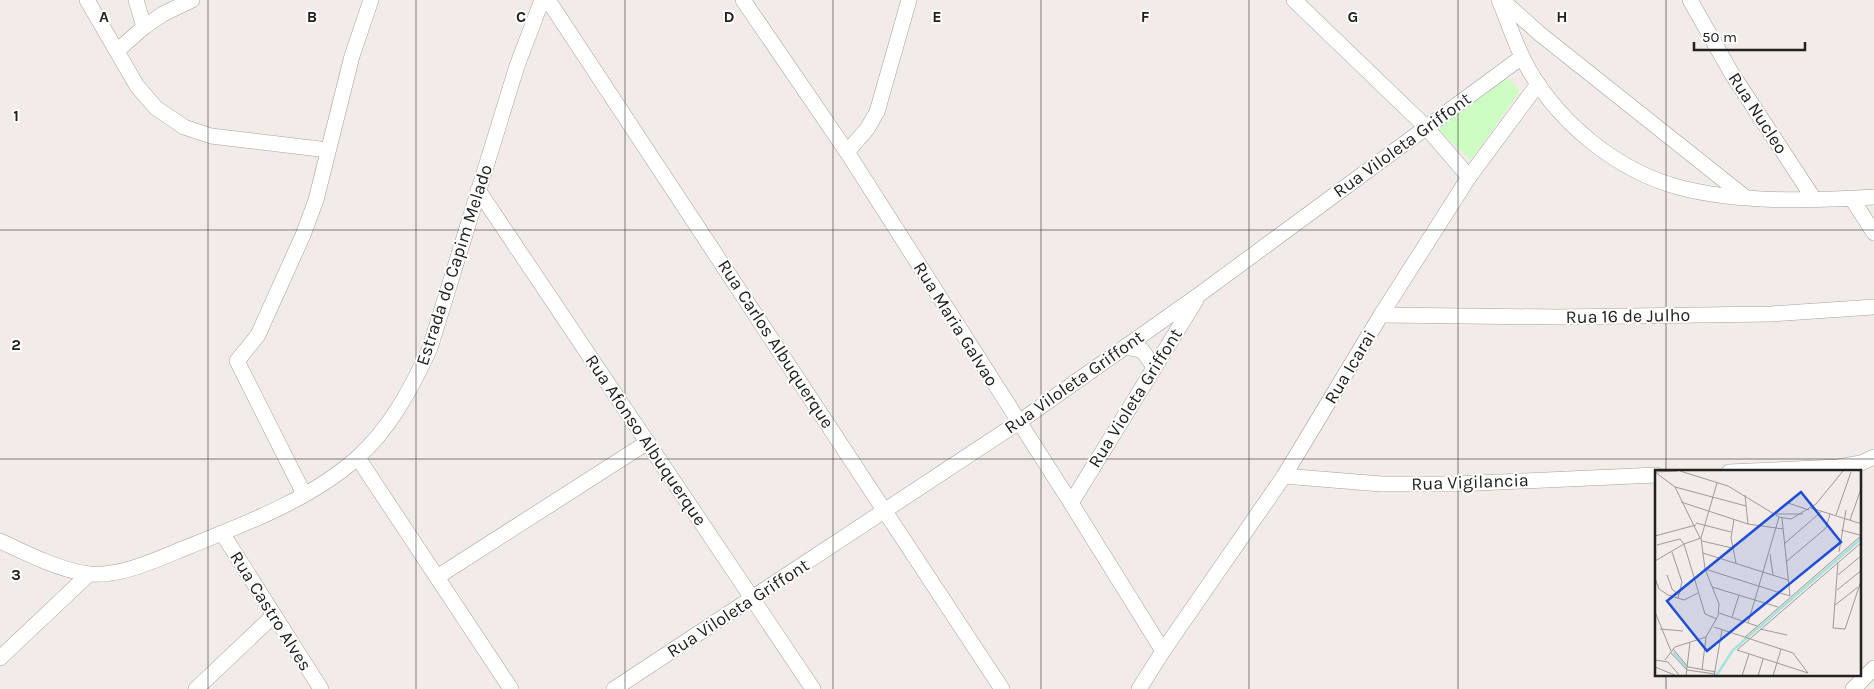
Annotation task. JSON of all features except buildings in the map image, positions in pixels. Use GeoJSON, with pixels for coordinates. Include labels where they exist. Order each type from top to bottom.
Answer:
{"type":"FeatureCollection","features":[{"type":"Feature","properties":{"kind":"street"},"geometry":{"type":"LineString","coordinates":[[87,0],[138,86],[156,108],[184,128],[211,136],[328,150]]}},
{"type":"Feature","properties":{"kind":"street"},"geometry":{"type":"LineString","coordinates":[[136,0],[144,27]]}},
{"type":"Feature","properties":{"kind":"street"},"geometry":{"type":"LineString","coordinates":[[118,50],[144,27],[163,14],[192,0]]}},
{"type":"Feature","properties":{"kind":"street"},"geometry":{"type":"LineString","coordinates":[[304,494],[237,361],[258,335],[316,200],[352,56],[371,0]]}},
{"type":"Feature","properties":{"kind":"street","name":"Estrada do Capim Melado"},"geometry":{"type":"LineString","coordinates":[[0,542],[60,566],[89,574],[118,572],[149,562],[222,533],[304,494],[332,478],[358,458],[380,434],[416,380],[430,348],[517,66],[542,0]]}},
{"type":"Feature","properties":{"kind":"street","name":"Rua Carlos Albuquerque"},"geometry":{"type":"LineString","coordinates":[[548,0],[1002,689]]}},
{"type":"Feature","properties":{"kind":"street","name":"Rua Maria Galvao"},"geometry":{"type":"LineString","coordinates":[[743,0],[847,152],[1163,651]]}},
{"type":"Feature","properties":{"kind":"street"},"geometry":{"type":"LineString","coordinates":[[847,152],[867,129],[877,112],[909,0]]}},
{"type":"Feature","properties":{"kind":"street"},"geometry":{"type":"LineString","coordinates":[[1294,0],[1426,128],[1469,177]]}},
{"type":"Feature","properties":{"kind":"street"},"geometry":{"type":"LineString","coordinates":[[1501,0],[1522,57],[1552,104],[1606,154],[1641,173],[1677,187],[1747,199],[1852,199],[1874,197]]}},
{"type":"Feature","properties":{"kind":"street"},"geometry":{"type":"LineString","coordinates":[[1501,0],[1540,34],[1747,199]]}},
{"type":"Feature","properties":{"kind":"street","name":"Rua Nucleo"},"geometry":{"type":"LineString","coordinates":[[1690,0],[1732,74],[1814,199]]}},
{"type":"Feature","properties":{"kind":"street","name":"Rua Viloleta Griffont"},"geometry":{"type":"LineString","coordinates":[[614,689],[1019,422],[1200,294],[1522,57]]}},
{"type":"Feature","properties":{"kind":"street","name":"Rua Icarai"},"geometry":{"type":"LineString","coordinates":[[1139,689],[1163,651],[1284,476],[1381,315],[1469,177],[1538,84]]}},
{"type":"Feature","properties":{"kind":"street","name":"Rua Afonso Albuquerque"},"geometry":{"type":"LineString","coordinates":[[478,190],[813,689]]}},
{"type":"Feature","properties":{"kind":"street"},"geometry":{"type":"LineString","coordinates":[[1852,199],[1874,233]]}},
{"type":"Feature","properties":{"kind":"street","name":"Rua Violeta Griffont"},"geometry":{"type":"LineString","coordinates":[[1071,503],[1200,294]]}},
{"type":"Feature","properties":{"kind":"street","name":"Rua 16 de Julho"},"geometry":{"type":"LineString","coordinates":[[1381,315],[1568,317],[1771,314],[1874,308]]}},
{"type":"Feature","properties":{"kind":"street"},"geometry":{"type":"LineString","coordinates":[[1125,347],[1142,350],[1154,368]]}},
{"type":"Feature","properties":{"kind":"street"},"geometry":{"type":"LineString","coordinates":[[437,576],[648,442]]}},
{"type":"Feature","properties":{"kind":"street"},"geometry":{"type":"LineString","coordinates":[[1773,470],[1838,467],[1874,457]]}},
{"type":"Feature","properties":{"kind":"street"},"geometry":{"type":"LineString","coordinates":[[358,458],[511,689]]}},
{"type":"Feature","properties":{"kind":"street","name":"Rua Vigilancia"},"geometry":{"type":"LineString","coordinates":[[1284,476],[1390,484],[1456,484],[1655,475]]}},
{"type":"Feature","properties":{"kind":"street","name":"Rua Castro Alves"},"geometry":{"type":"LineString","coordinates":[[222,533],[321,689]]}},
{"type":"Feature","properties":{"kind":"street"},"geometry":{"type":"LineString","coordinates":[[0,658],[89,574]]}},
{"type":"Feature","properties":{"kind":"street"},"geometry":{"type":"LineString","coordinates":[[196,689],[274,615]]}},
{"type":"Feature","properties":{"kind":"street"},"geometry":{"type":"LineString","coordinates":[[1854,689],[1874,668]]}},
{"type":"Feature","properties":{"kind":"green space"},"geometry":{"type":"Polygon","coordinates":[[[1506,76],[1520,91],[1471,160],[1437,129],[1506,76]]]}}]}
